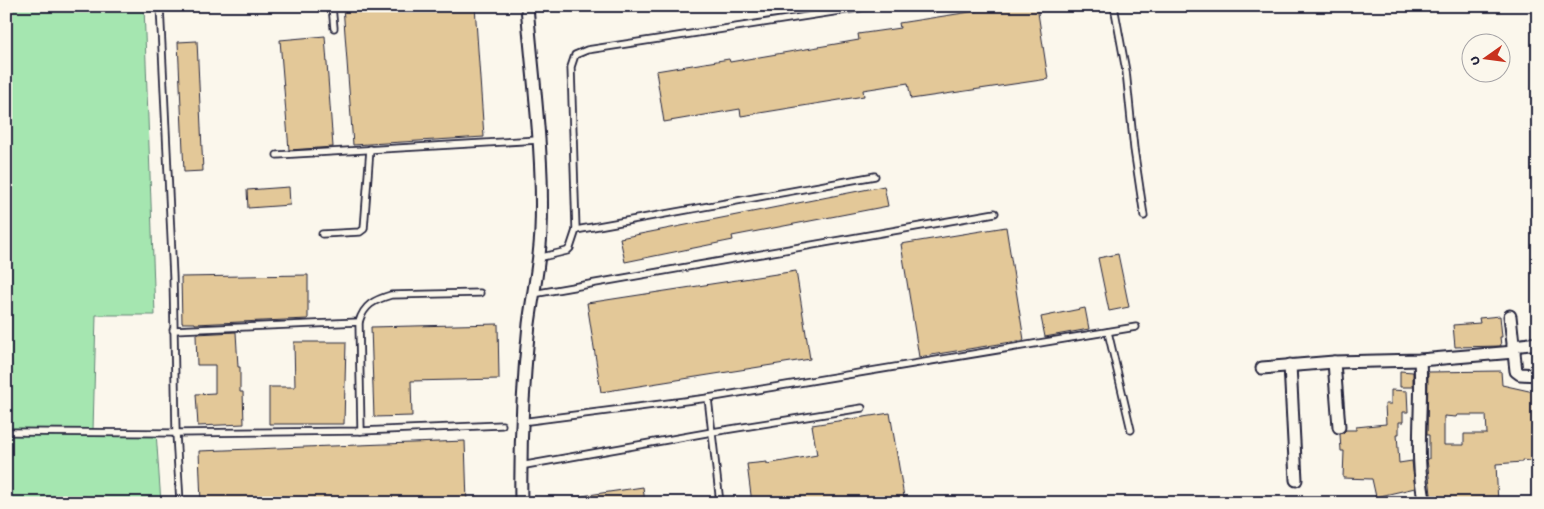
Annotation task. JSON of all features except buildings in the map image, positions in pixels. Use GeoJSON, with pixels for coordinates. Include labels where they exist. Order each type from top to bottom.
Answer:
{"type":"FeatureCollection","features":[{"type":"Feature","properties":{"kind":"street"},"geometry":{"type":"LineString","coordinates":[[521,503],[521,422],[525,363],[541,232],[542,185],[540,140],[527,6]]}},
{"type":"Feature","properties":{"kind":"street"},"geometry":{"type":"LineString","coordinates":[[1510,316],[1516,371],[1520,374],[1538,376]]}},
{"type":"Feature","properties":{"kind":"street"},"geometry":{"type":"LineString","coordinates":[[1262,368],[1334,362],[1420,360],[1513,349],[1538,343]]}},
{"type":"Feature","properties":{"kind":"street"},"geometry":{"type":"LineString","coordinates":[[1420,360],[1422,380],[1420,478],[1425,503]]}},
{"type":"Feature","properties":{"kind":"street"},"geometry":{"type":"LineString","coordinates":[[1334,362],[1339,427]]}},
{"type":"Feature","properties":{"kind":"street"},"geometry":{"type":"LineString","coordinates":[[1290,366],[1296,480]]}},
{"type":"Feature","properties":{"kind":"lane"},"geometry":{"type":"LineString","coordinates":[[160,6],[173,277],[176,433],[180,503]]}},
{"type":"Feature","properties":{"kind":"lane"},"geometry":{"type":"LineString","coordinates":[[332,6],[334,28]]}},
{"type":"Feature","properties":{"kind":"lane"},"geometry":{"type":"LineString","coordinates":[[538,258],[567,251],[570,248],[576,230],[572,67],[575,55],[587,50],[872,6]]}},
{"type":"Feature","properties":{"kind":"lane"},"geometry":{"type":"LineString","coordinates":[[1114,6],[1126,71],[1134,149],[1144,216]]}},
{"type":"Feature","properties":{"kind":"lane"},"geometry":{"type":"LineString","coordinates":[[277,156],[540,140]]}},
{"type":"Feature","properties":{"kind":"lane"},"geometry":{"type":"LineString","coordinates":[[322,234],[360,232],[364,229],[370,149]]}},
{"type":"Feature","properties":{"kind":"lane"},"geometry":{"type":"LineString","coordinates":[[576,230],[875,176]]}},
{"type":"Feature","properties":{"kind":"lane"},"geometry":{"type":"LineString","coordinates":[[533,294],[996,213]]}},
{"type":"Feature","properties":{"kind":"lane"},"geometry":{"type":"LineString","coordinates":[[361,431],[359,322],[362,312],[369,303],[391,295],[480,293]]}},
{"type":"Feature","properties":{"kind":"lane"},"geometry":{"type":"LineString","coordinates":[[173,330],[359,322]]}},
{"type":"Feature","properties":{"kind":"lane"},"geometry":{"type":"LineString","coordinates":[[521,422],[708,398],[1136,327]]}},
{"type":"Feature","properties":{"kind":"lane"},"geometry":{"type":"LineString","coordinates":[[1108,332],[1131,430]]}},
{"type":"Feature","properties":{"kind":"lane"},"geometry":{"type":"LineString","coordinates":[[708,398],[720,503]]}},
{"type":"Feature","properties":{"kind":"lane"},"geometry":{"type":"LineString","coordinates":[[520,466],[862,408]]}},
{"type":"Feature","properties":{"kind":"lane"},"geometry":{"type":"LineString","coordinates":[[6,432],[361,431],[502,424]]}},
{"type":"Feature","properties":{"kind":"green space"},"geometry":{"type":"Polygon","coordinates":[[[6,6],[144,6],[155,315],[96,315],[93,431],[156,432],[161,503],[6,503],[6,6]]]}}]}
